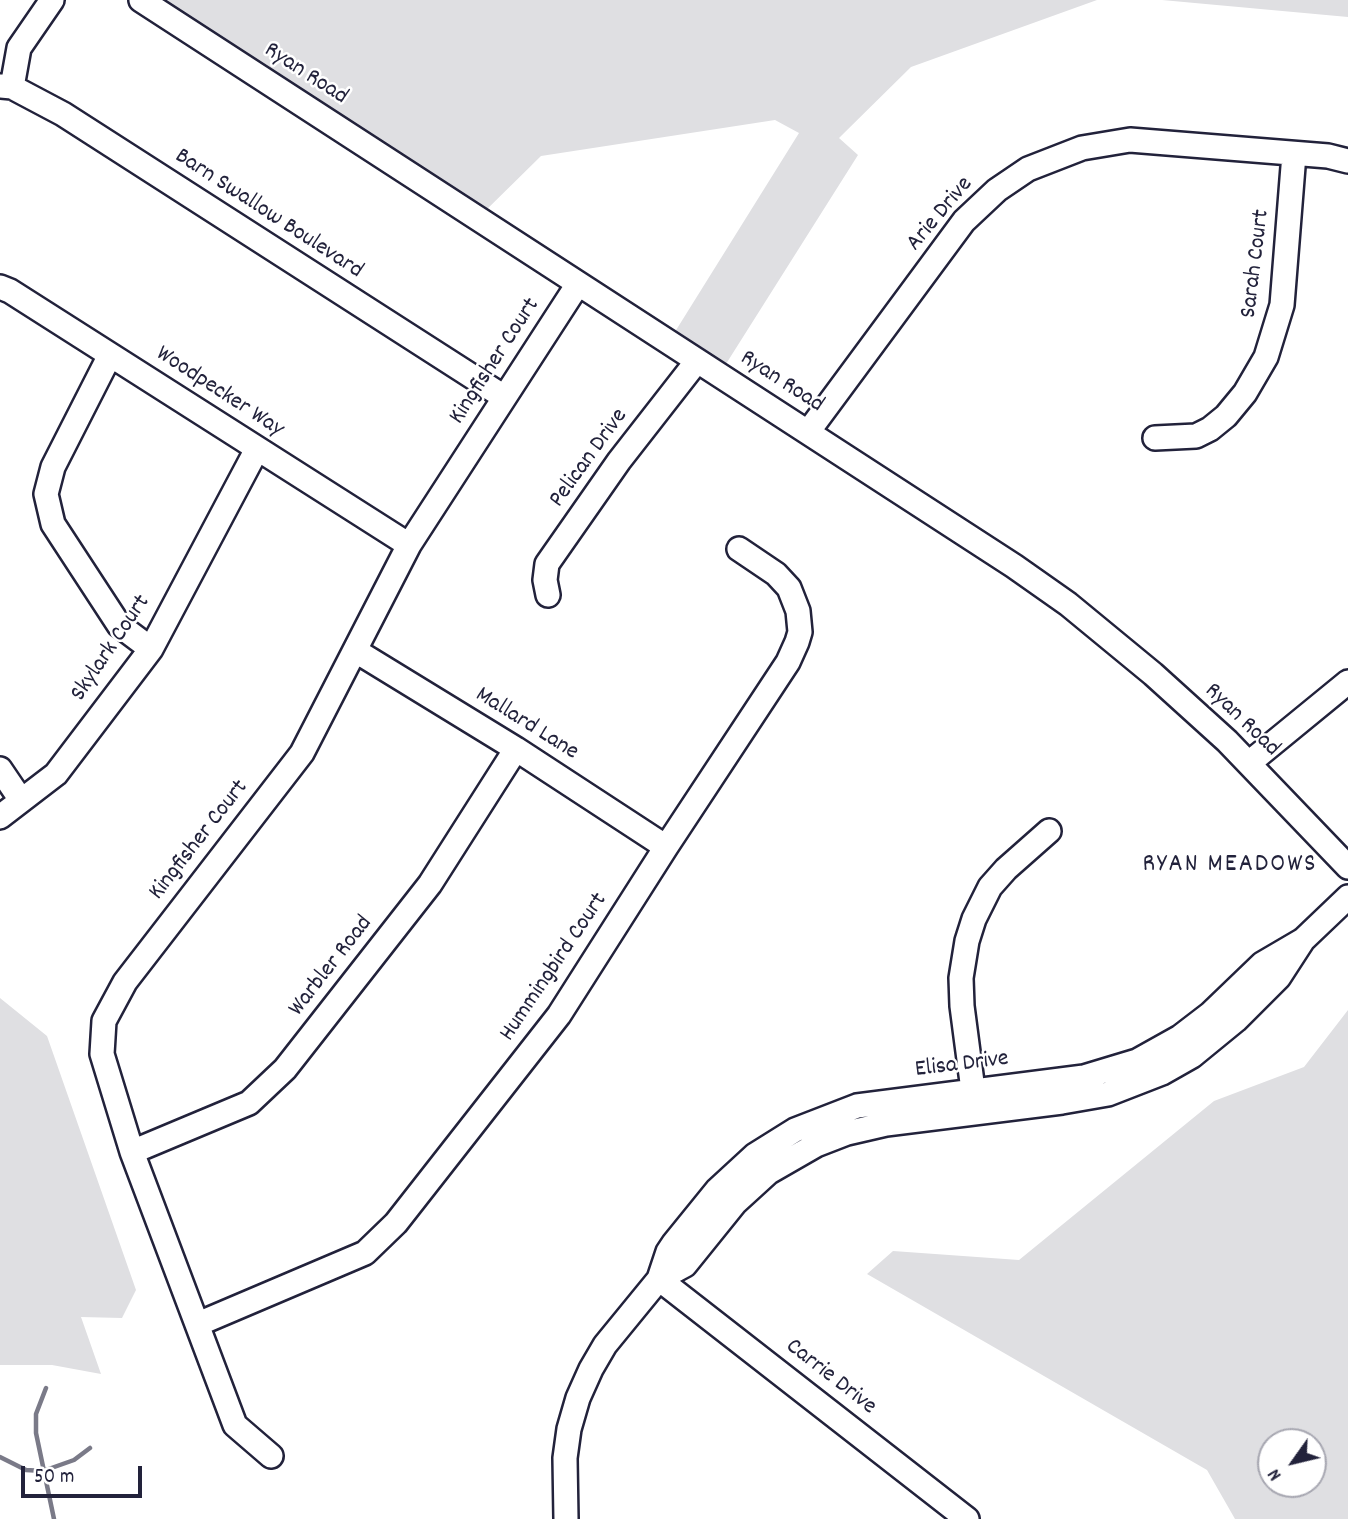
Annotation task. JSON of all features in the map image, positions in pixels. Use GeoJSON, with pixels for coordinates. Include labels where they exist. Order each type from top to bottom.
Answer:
{"type":"FeatureCollection","features":[{"type":"Feature","properties":{"kind":"street"},"geometry":{"type":"LineString","coordinates":[[6,86],[19,48],[51,0]]}},
{"type":"Feature","properties":{"kind":"street","name":"Ryan Road"},"geometry":{"type":"LineString","coordinates":[[141,0],[1014,566],[1068,604],[1153,674],[1249,763],[1348,867]]}},
{"type":"Feature","properties":{"kind":"street","name":"Barn Swallow Boulevard"},"geometry":{"type":"LineString","coordinates":[[6,86],[63,114],[504,397]]}},
{"type":"Feature","properties":{"kind":"street","name":"Arie Drive"},"geometry":{"type":"LineString","coordinates":[[808,432],[964,221],[997,190],[1028,169],[1082,148],[1130,140],[1294,153],[1348,161]]}},
{"type":"Feature","properties":{"kind":"street","name":"Sarah Court"},"geometry":{"type":"LineString","coordinates":[[1155,438],[1196,436],[1210,429],[1226,416],[1245,393],[1266,357],[1282,304],[1294,153]]}},
{"type":"Feature","properties":{"kind":"street","name":"Kingfisher Court"},"geometry":{"type":"LineString","coordinates":[[271,1456],[235,1425],[132,1152],[102,1054],[104,1021],[125,982],[302,753],[409,544],[578,284]]}},
{"type":"Feature","properties":{"kind":"street","name":"Woodpecker Way"},"geometry":{"type":"LineString","coordinates":[[0,287],[10,290],[409,544]]}},
{"type":"Feature","properties":{"kind":"street"},"geometry":{"type":"LineString","coordinates":[[110,355],[53,467],[46,494],[53,524],[119,625],[151,649]]}},
{"type":"Feature","properties":{"kind":"street","name":"Pelican Drive"},"geometry":{"type":"LineString","coordinates":[[548,595],[545,580],[548,564],[619,461],[697,361]]}},
{"type":"Feature","properties":{"kind":"street","name":"Skylark Court"},"geometry":{"type":"LineString","coordinates":[[0,817],[56,774],[151,649],[257,449]]}},
{"type":"Feature","properties":{"kind":"street","name":"Hummingbird Court"},"geometry":{"type":"LineString","coordinates":[[198,1324],[365,1253],[396,1223],[559,1015],[788,662],[797,642],[800,632],[798,611],[789,588],[776,574],[738,549]]}},
{"type":"Feature","properties":{"kind":"street","name":"Mallard Lane"},"geometry":{"type":"LineString","coordinates":[[356,651],[666,847]]}},
{"type":"Feature","properties":{"kind":"street"},"geometry":{"type":"LineString","coordinates":[[1249,763],[1348,682]]}},
{"type":"Feature","properties":{"kind":"street","name":"Warbler Road"},"geometry":{"type":"LineString","coordinates":[[132,1152],[250,1102],[285,1069],[430,884],[516,750]]}},
{"type":"Feature","properties":{"kind":"street"},"geometry":{"type":"LineString","coordinates":[[0,769],[21,800]]}},
{"type":"Feature","properties":{"kind":"street"},"geometry":{"type":"LineString","coordinates":[[972,1090],[962,1006],[962,966],[967,941],[980,904],[990,887],[1049,831]]}},
{"type":"Feature","properties":{"kind":"street","name":"Elisa Drive"},"geometry":{"type":"LineString","coordinates":[[566,1519],[565,1458],[569,1429],[578,1398],[605,1345],[659,1279],[685,1265],[735,1203],[762,1164],[795,1130],[857,1106],[972,1090],[1099,1085],[1162,1073],[1205,1032],[1279,977],[1303,940],[1348,897]]}},
{"type":"Feature","properties":{"kind":"street","name":"Elisa Drive"},"geometry":{"type":"LineString","coordinates":[[762,1164],[863,1129],[1062,1102],[1099,1085]]}},
{"type":"Feature","properties":{"kind":"street"},"geometry":{"type":"LineString","coordinates":[[857,1106],[863,1129]]}},
{"type":"Feature","properties":{"kind":"street","name":"Carrie Drive"},"geometry":{"type":"LineString","coordinates":[[659,1279],[967,1519]]}},
{"type":"Feature","properties":{"kind":"shaded area"},"geometry":{"type":"Polygon","coordinates":[[[141,0],[1097,0],[911,67],[839,138],[858,155],[719,375],[668,343],[799,133],[775,120],[541,156],[478,218],[141,0]]]}},
{"type":"Feature","properties":{"kind":"shaded area"},"geometry":{"type":"Polygon","coordinates":[[[1162,0],[1348,0],[1348,17],[1162,0]]]}},
{"type":"Feature","properties":{"kind":"shaded area"},"geometry":{"type":"Polygon","coordinates":[[[0,998],[47,1036],[136,1290],[122,1318],[81,1317],[101,1374],[52,1365],[0,1365],[0,998]]]}},
{"type":"Feature","properties":{"kind":"shaded area"},"geometry":{"type":"Polygon","coordinates":[[[1348,1010],[1348,1519],[1235,1519],[1207,1470],[867,1274],[893,1251],[1019,1260],[1214,1101],[1304,1067],[1348,1010]]]}},
{"type":"Feature","properties":{"kind":"waterway"},"geometry":{"type":"LineString","coordinates":[[46,1388],[36,1414],[36,1433],[54,1519]]}},
{"type":"Feature","properties":{"kind":"waterway"},"geometry":{"type":"LineString","coordinates":[[0,1457],[26,1470],[43,1471],[74,1460],[90,1448]]}},
{"type":"Feature","properties":{"kind":"district","name":"RYAN MEADOWS"},"geometry":{"type":"Point","coordinates":[1230,866]}}]}
